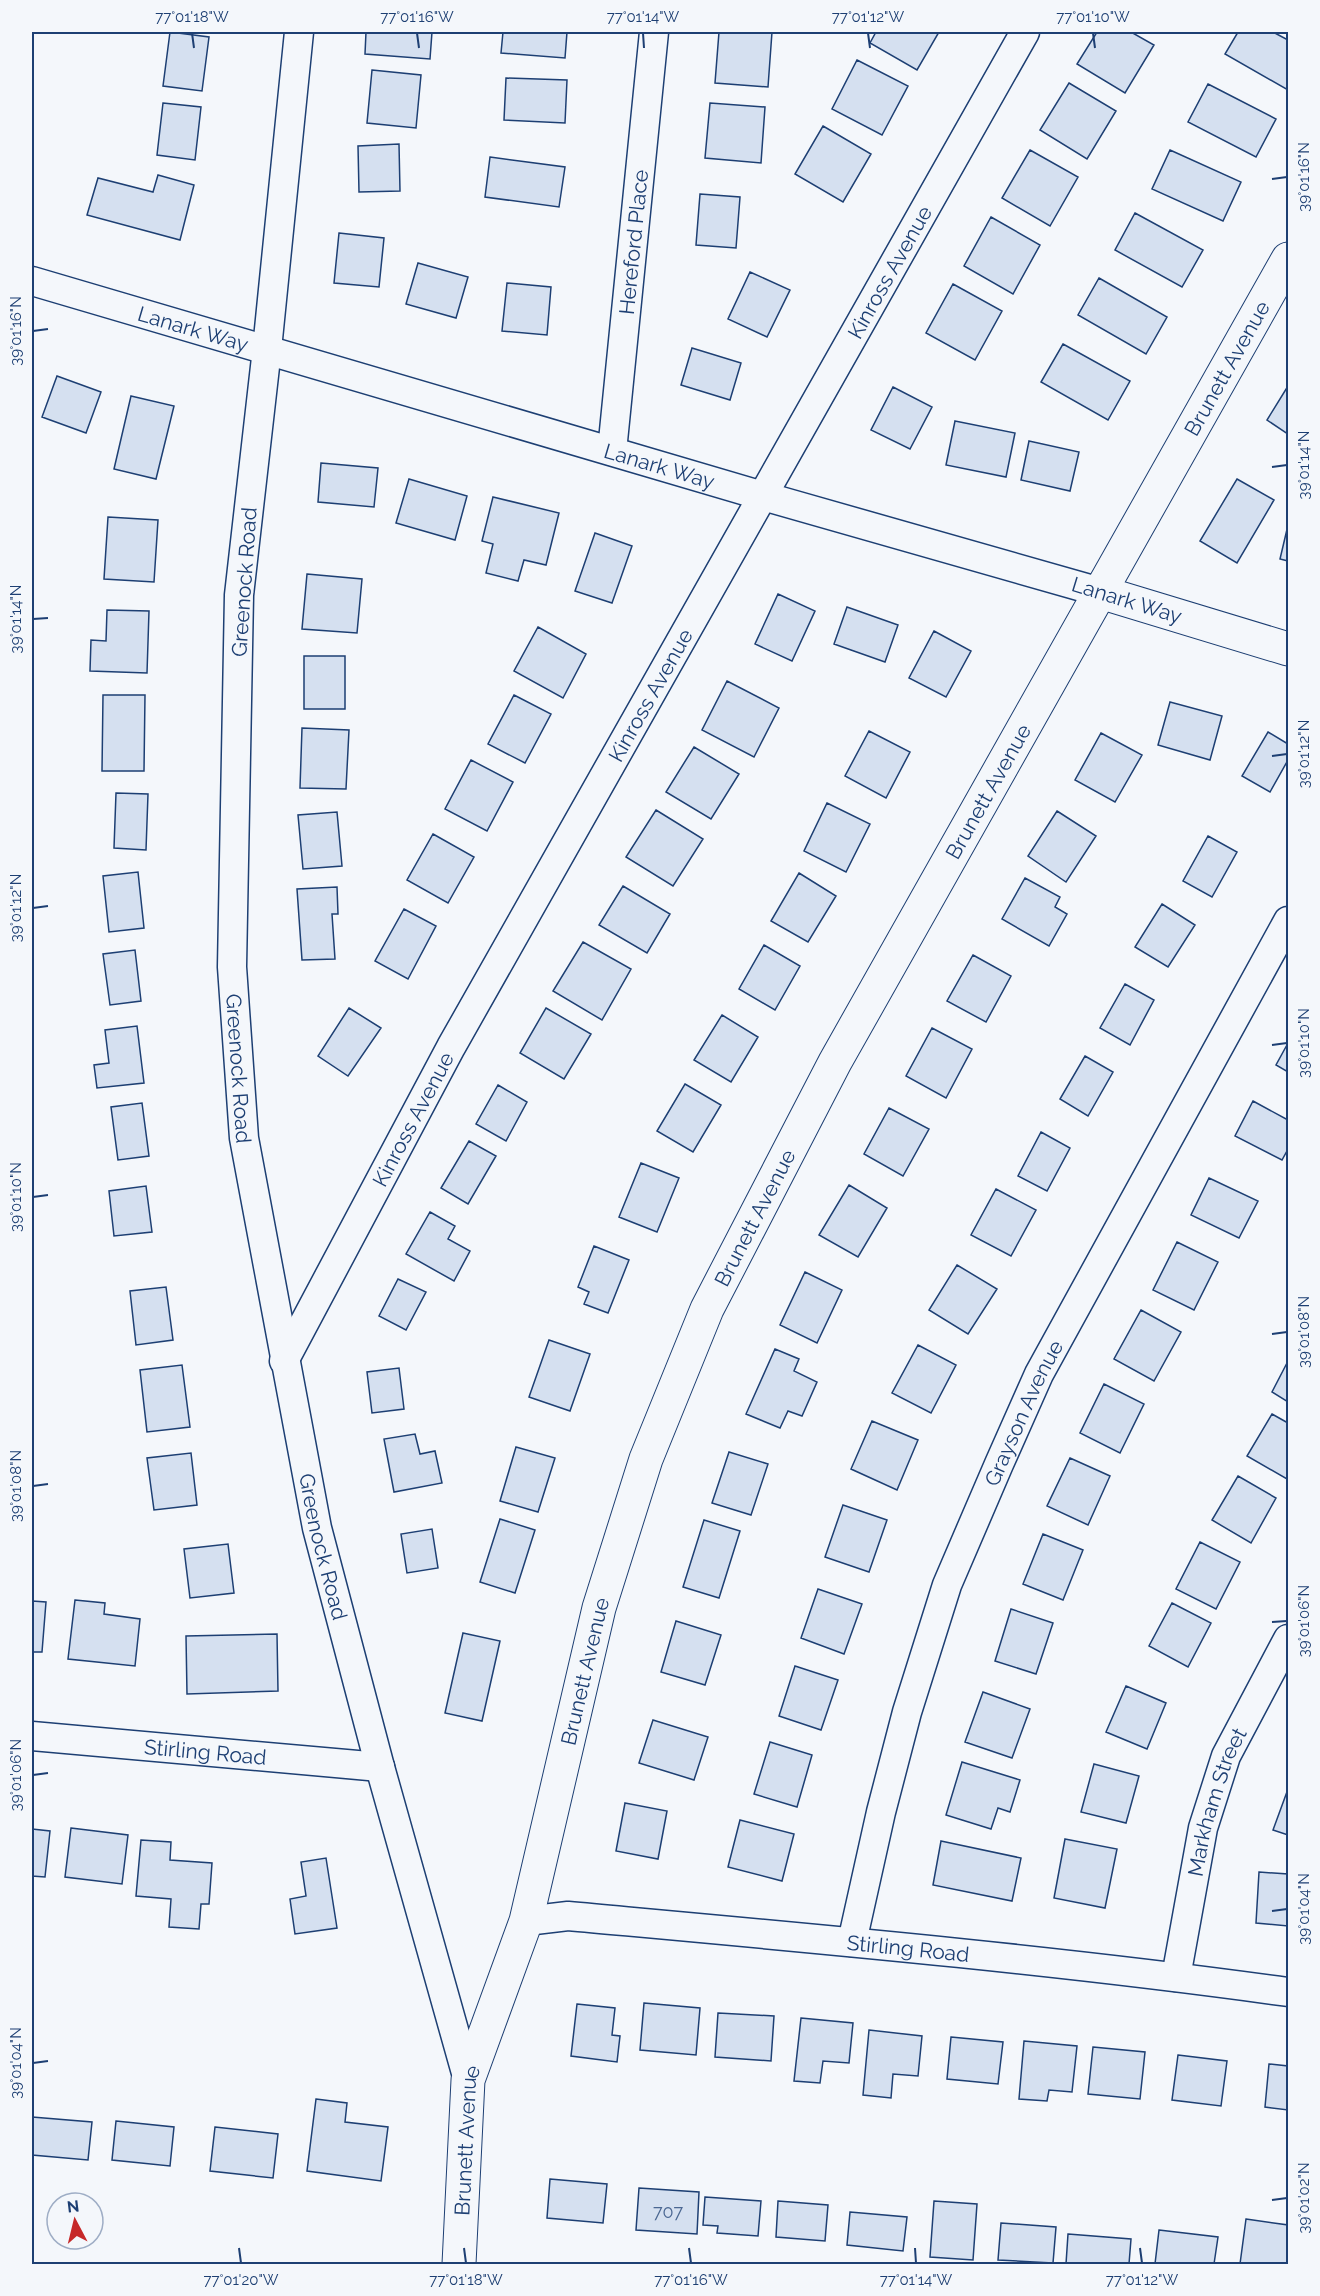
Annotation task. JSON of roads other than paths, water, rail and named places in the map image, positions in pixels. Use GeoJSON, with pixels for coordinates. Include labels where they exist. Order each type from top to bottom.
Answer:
{"type":"FeatureCollection","features":[{"type":"Feature","properties":{"kind":"street","name":"Greenock Road"},"geometry":{"type":"LineString","coordinates":[[299,32],[240,596],[232,967],[244,1138],[317,1528],[380,1767],[468,2080]]}},
{"type":"Feature","properties":{"kind":"street","name":"Hereford Place"},"geometry":{"type":"LineString","coordinates":[[612,452],[654,32]]}},
{"type":"Feature","properties":{"kind":"street","name":"Kinross Avenue"},"geometry":{"type":"LineString","coordinates":[[284,1361],[451,1047],[1025,32]]}},
{"type":"Feature","properties":{"kind":"street","name":"Brunett Avenue"},"geometry":{"type":"LineString","coordinates":[[459,2265],[468,2080],[526,1921],[599,1608],[646,1459],[707,1309],[835,1062],[1288,259]]}},
{"type":"Feature","properties":{"kind":"street","name":"Lanark Way"},"geometry":{"type":"LineString","coordinates":[[32,281],[763,496],[1100,592],[1288,649]]}},
{"type":"Feature","properties":{"kind":"street","name":"Grayson Avenue"},"geometry":{"type":"LineString","coordinates":[[852,1942],[881,1812],[907,1712],[947,1586],[999,1464],[1039,1374],[1288,921]]}},
{"type":"Feature","properties":{"kind":"street","name":"Markham Street"},"geometry":{"type":"LineString","coordinates":[[1176,1977],[1203,1828],[1226,1756],[1288,1639]]}},
{"type":"Feature","properties":{"kind":"street","name":"Stirling Road"},"geometry":{"type":"LineString","coordinates":[[32,1736],[380,1767]]}},
{"type":"Feature","properties":{"kind":"street","name":"Stirling Road"},"geometry":{"type":"LineString","coordinates":[[526,1921],[567,1916],[852,1942],[1176,1977],[1288,1992]]}}]}
